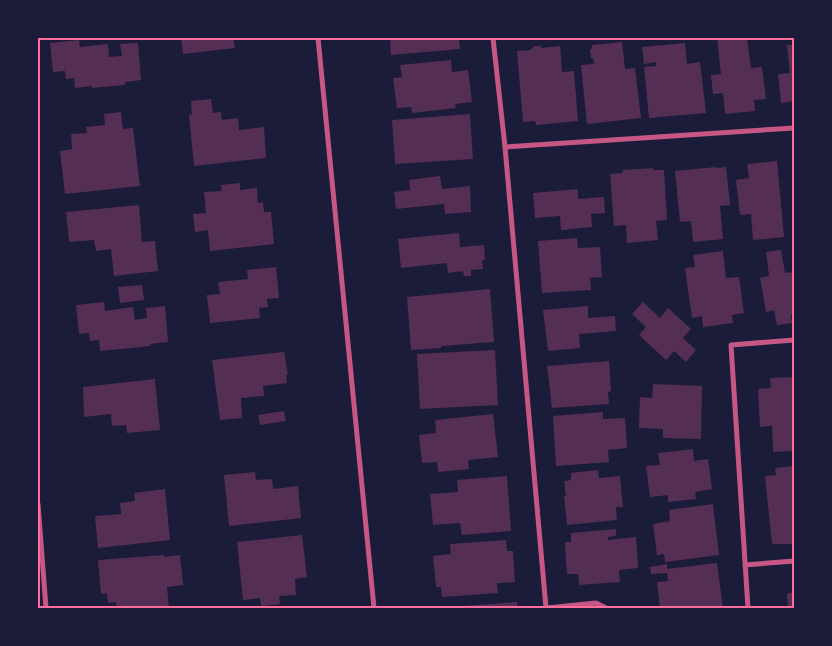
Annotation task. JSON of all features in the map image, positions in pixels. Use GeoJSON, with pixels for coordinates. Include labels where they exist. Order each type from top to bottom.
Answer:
{"type":"FeatureCollection","features":[{"type":"Feature","properties":{"kind":"street"},"geometry":{"type":"LineString","coordinates":[[318,38],[374,608]]}},
{"type":"Feature","properties":{"kind":"street"},"geometry":{"type":"LineString","coordinates":[[493,38],[505,146],[546,608],[596,603],[606,608]]}},
{"type":"Feature","properties":{"kind":"street"},"geometry":{"type":"LineString","coordinates":[[505,146],[794,128]]}},
{"type":"Feature","properties":{"kind":"street"},"geometry":{"type":"LineString","coordinates":[[748,608],[731,345],[794,340]]}},
{"type":"Feature","properties":{"kind":"street"},"geometry":{"type":"LineString","coordinates":[[38,504],[46,608]]}},
{"type":"Feature","properties":{"kind":"street"},"geometry":{"type":"LineString","coordinates":[[745,565],[794,561]]}},
{"type":"Feature","properties":{"kind":"building"},"geometry":{"type":"Polygon","coordinates":[[[181,38],[233,38],[235,48],[183,54],[181,38]]]}},
{"type":"Feature","properties":{"kind":"building"},"geometry":{"type":"Polygon","coordinates":[[[390,38],[459,38],[460,49],[391,55],[390,38]]]}},
{"type":"Feature","properties":{"kind":"building"},"geometry":{"type":"Polygon","coordinates":[[[717,38],[747,38],[751,68],[762,67],[766,99],[754,100],[755,111],[725,114],[723,93],[713,94],[711,75],[721,74],[717,38]]]}},
{"type":"Feature","properties":{"kind":"building"},"geometry":{"type":"Polygon","coordinates":[[[79,40],[80,47],[108,44],[109,57],[122,56],[120,44],[138,43],[141,80],[125,82],[125,85],[75,88],[74,78],[66,79],[65,71],[53,72],[50,43],[79,40]]]}},
{"type":"Feature","properties":{"kind":"building"},"geometry":{"type":"Polygon","coordinates":[[[622,42],[625,69],[635,68],[641,118],[587,124],[581,65],[594,64],[590,49],[592,49],[592,45],[622,42]]]}},
{"type":"Feature","properties":{"kind":"building"},"geometry":{"type":"Polygon","coordinates":[[[685,43],[687,64],[700,62],[706,113],[649,118],[644,67],[656,66],[656,62],[644,64],[642,47],[685,43]]]}},
{"type":"Feature","properties":{"kind":"building"},"geometry":{"type":"Polygon","coordinates":[[[787,45],[794,45],[794,101],[781,103],[778,74],[790,73],[787,45]]]}},
{"type":"Feature","properties":{"kind":"building"},"geometry":{"type":"Polygon","coordinates":[[[535,46],[541,46],[541,48],[560,46],[562,72],[574,71],[578,121],[536,125],[535,121],[523,122],[517,51],[530,50],[535,46]]]}},
{"type":"Feature","properties":{"kind":"building"},"geometry":{"type":"Polygon","coordinates":[[[451,60],[452,72],[468,70],[472,102],[455,104],[456,108],[412,113],[411,107],[397,108],[393,78],[402,77],[400,65],[451,60]]]}},
{"type":"Feature","properties":{"kind":"building"},"geometry":{"type":"Polygon","coordinates":[[[211,99],[213,113],[221,112],[222,120],[238,118],[239,130],[264,127],[266,158],[194,166],[189,115],[192,114],[191,101],[211,99]]]}},
{"type":"Feature","properties":{"kind":"building"},"geometry":{"type":"Polygon","coordinates":[[[121,112],[123,129],[133,128],[140,186],[65,194],[60,151],[72,149],[71,134],[87,133],[86,127],[105,125],[104,114],[121,112]]]}},
{"type":"Feature","properties":{"kind":"building"},"geometry":{"type":"Polygon","coordinates":[[[470,114],[473,159],[395,164],[392,120],[470,114]]]}},
{"type":"Feature","properties":{"kind":"building"},"geometry":{"type":"Polygon","coordinates":[[[777,161],[784,237],[753,240],[751,214],[740,215],[736,180],[749,178],[747,164],[777,161]]]}},
{"type":"Feature","properties":{"kind":"building"},"geometry":{"type":"Polygon","coordinates":[[[726,167],[730,205],[720,206],[723,239],[693,242],[691,221],[680,222],[675,171],[726,167]]]}},
{"type":"Feature","properties":{"kind":"building"},"geometry":{"type":"Polygon","coordinates":[[[653,168],[653,170],[664,170],[667,220],[656,221],[658,240],[627,243],[626,225],[614,226],[610,174],[622,173],[623,170],[653,168]]]}},
{"type":"Feature","properties":{"kind":"building"},"geometry":{"type":"Polygon","coordinates":[[[440,176],[442,189],[470,186],[471,212],[445,214],[444,204],[396,209],[394,192],[410,190],[409,180],[440,176]]]}},
{"type":"Feature","properties":{"kind":"building"},"geometry":{"type":"Polygon","coordinates":[[[240,183],[240,190],[257,188],[258,203],[263,202],[264,212],[271,212],[274,244],[210,251],[208,230],[195,232],[193,214],[206,213],[204,192],[222,191],[221,185],[240,183]]]}},
{"type":"Feature","properties":{"kind":"building"},"geometry":{"type":"Polygon","coordinates":[[[578,189],[578,199],[604,197],[605,213],[591,214],[592,227],[561,230],[560,216],[535,218],[533,193],[578,189]]]}},
{"type":"Feature","properties":{"kind":"building"},"geometry":{"type":"Polygon","coordinates":[[[139,205],[142,242],[155,241],[158,271],[114,276],[111,249],[96,251],[94,240],[69,242],[66,212],[139,205]]]}},
{"type":"Feature","properties":{"kind":"building"},"geometry":{"type":"Polygon","coordinates":[[[459,233],[460,247],[484,245],[485,260],[482,260],[483,269],[471,270],[471,276],[464,276],[463,271],[448,273],[447,263],[401,268],[398,239],[459,233]]]}},
{"type":"Feature","properties":{"kind":"building"},"geometry":{"type":"Polygon","coordinates":[[[577,238],[578,248],[600,247],[602,277],[590,278],[591,290],[542,293],[538,241],[577,238]]]}},
{"type":"Feature","properties":{"kind":"building"},"geometry":{"type":"Polygon","coordinates":[[[781,250],[785,273],[794,272],[794,315],[791,315],[792,323],[777,325],[774,310],[766,312],[760,278],[769,276],[766,252],[781,250]]]}},
{"type":"Feature","properties":{"kind":"building"},"geometry":{"type":"Polygon","coordinates":[[[723,251],[726,278],[739,277],[744,313],[732,315],[733,323],[703,327],[702,316],[692,318],[685,268],[695,267],[693,255],[723,251]]]}},
{"type":"Feature","properties":{"kind":"building"},"geometry":{"type":"Polygon","coordinates":[[[276,267],[279,298],[267,299],[268,307],[259,308],[260,318],[210,323],[207,295],[220,294],[218,282],[248,279],[247,270],[276,267]]]}},
{"type":"Feature","properties":{"kind":"building"},"geometry":{"type":"Polygon","coordinates":[[[142,285],[144,300],[120,303],[118,287],[142,285]]]}},
{"type":"Feature","properties":{"kind":"building"},"geometry":{"type":"Polygon","coordinates":[[[490,289],[494,342],[411,350],[407,297],[490,289]]]}},
{"type":"Feature","properties":{"kind":"building"},"geometry":{"type":"Polygon","coordinates":[[[104,302],[105,311],[133,307],[135,320],[147,318],[146,308],[165,306],[168,342],[150,344],[151,346],[100,351],[99,340],[90,341],[89,333],[79,334],[76,305],[104,302]]]}},
{"type":"Feature","properties":{"kind":"building"},"geometry":{"type":"Polygon","coordinates":[[[643,302],[660,318],[668,308],[691,329],[683,338],[696,350],[686,362],[674,351],[666,360],[639,335],[646,327],[632,314],[643,302]]]}},
{"type":"Feature","properties":{"kind":"building"},"geometry":{"type":"Polygon","coordinates":[[[588,306],[588,318],[615,316],[616,331],[579,334],[580,348],[548,351],[543,310],[588,306]]]}},
{"type":"Feature","properties":{"kind":"building"},"geometry":{"type":"Polygon","coordinates":[[[495,350],[498,405],[420,409],[417,354],[495,350]]]}},
{"type":"Feature","properties":{"kind":"building"},"geometry":{"type":"Polygon","coordinates":[[[284,352],[288,375],[286,375],[287,383],[263,386],[264,396],[241,398],[242,418],[220,420],[212,360],[284,352]]]}},
{"type":"Feature","properties":{"kind":"building"},"geometry":{"type":"Polygon","coordinates":[[[609,361],[611,391],[608,392],[609,404],[552,408],[547,366],[609,361]]]}},
{"type":"Feature","properties":{"kind":"building"},"geometry":{"type":"Polygon","coordinates":[[[794,377],[794,451],[773,452],[772,426],[760,427],[758,389],[771,388],[770,378],[794,377]]]}},
{"type":"Feature","properties":{"kind":"building"},"geometry":{"type":"Polygon","coordinates":[[[155,379],[160,430],[127,433],[126,425],[112,426],[111,414],[84,417],[83,387],[155,379]]]}},
{"type":"Feature","properties":{"kind":"building"},"geometry":{"type":"Polygon","coordinates":[[[653,384],[702,386],[701,439],[663,438],[663,429],[639,428],[640,397],[652,398],[653,384]]]}},
{"type":"Feature","properties":{"kind":"building"},"geometry":{"type":"Polygon","coordinates":[[[284,411],[286,421],[260,425],[258,415],[284,411]]]}},
{"type":"Feature","properties":{"kind":"building"},"geometry":{"type":"Polygon","coordinates":[[[603,412],[603,419],[625,418],[627,448],[608,450],[609,462],[556,466],[553,416],[603,412]]]}},
{"type":"Feature","properties":{"kind":"building"},"geometry":{"type":"Polygon","coordinates":[[[493,414],[498,457],[468,460],[469,469],[438,472],[437,462],[422,463],[419,435],[436,433],[435,420],[493,414]]]}},
{"type":"Feature","properties":{"kind":"building"},"geometry":{"type":"Polygon","coordinates":[[[693,449],[694,461],[708,459],[712,489],[695,492],[696,499],[668,502],[668,495],[650,497],[646,466],[660,465],[658,453],[693,449]]]}},
{"type":"Feature","properties":{"kind":"building"},"geometry":{"type":"Polygon","coordinates":[[[794,466],[794,544],[772,544],[765,476],[776,475],[775,468],[794,466]]]}},
{"type":"Feature","properties":{"kind":"building"},"geometry":{"type":"Polygon","coordinates":[[[598,470],[599,478],[620,476],[623,507],[616,507],[617,520],[567,525],[564,481],[571,480],[571,473],[598,470]]]}},
{"type":"Feature","properties":{"kind":"building"},"geometry":{"type":"Polygon","coordinates":[[[255,472],[256,480],[272,479],[273,489],[298,486],[301,518],[229,526],[224,475],[255,472]]]}},
{"type":"Feature","properties":{"kind":"building"},"geometry":{"type":"Polygon","coordinates":[[[507,476],[511,531],[462,535],[460,523],[433,525],[430,494],[458,492],[457,480],[507,476]]]}},
{"type":"Feature","properties":{"kind":"building"},"geometry":{"type":"Polygon","coordinates":[[[165,489],[170,540],[98,548],[95,516],[121,514],[120,503],[135,501],[134,493],[165,489]]]}},
{"type":"Feature","properties":{"kind":"building"},"geometry":{"type":"Polygon","coordinates":[[[713,504],[719,555],[665,562],[664,554],[657,555],[653,524],[670,521],[669,510],[713,504]]]}},
{"type":"Feature","properties":{"kind":"building"},"geometry":{"type":"Polygon","coordinates":[[[616,529],[616,536],[608,537],[608,540],[636,537],[638,568],[619,570],[620,582],[579,585],[578,574],[567,574],[565,542],[571,542],[571,533],[616,529]]]}},
{"type":"Feature","properties":{"kind":"building"},"geometry":{"type":"Polygon","coordinates":[[[302,535],[307,577],[295,579],[296,595],[279,596],[280,604],[261,606],[260,598],[243,600],[237,542],[302,535]]]}},
{"type":"Feature","properties":{"kind":"building"},"geometry":{"type":"Polygon","coordinates":[[[506,540],[507,551],[513,551],[515,582],[497,583],[498,593],[442,597],[441,587],[436,587],[433,556],[451,554],[450,544],[506,540]]]}},
{"type":"Feature","properties":{"kind":"building"},"geometry":{"type":"Polygon","coordinates":[[[164,555],[165,557],[180,555],[183,585],[167,587],[169,608],[117,608],[116,602],[108,603],[107,593],[101,594],[98,560],[164,555]]]}},
{"type":"Feature","properties":{"kind":"building"},"geometry":{"type":"Polygon","coordinates":[[[717,563],[723,608],[660,608],[657,582],[668,581],[667,573],[651,574],[650,567],[667,564],[667,569],[717,563]]]}},
{"type":"Feature","properties":{"kind":"building"},"geometry":{"type":"Polygon","coordinates":[[[794,592],[794,608],[788,608],[787,594],[794,592]]]}},
{"type":"Feature","properties":{"kind":"building"},"geometry":{"type":"Polygon","coordinates":[[[517,602],[517,608],[450,608],[450,607],[517,602]]]}}]}
